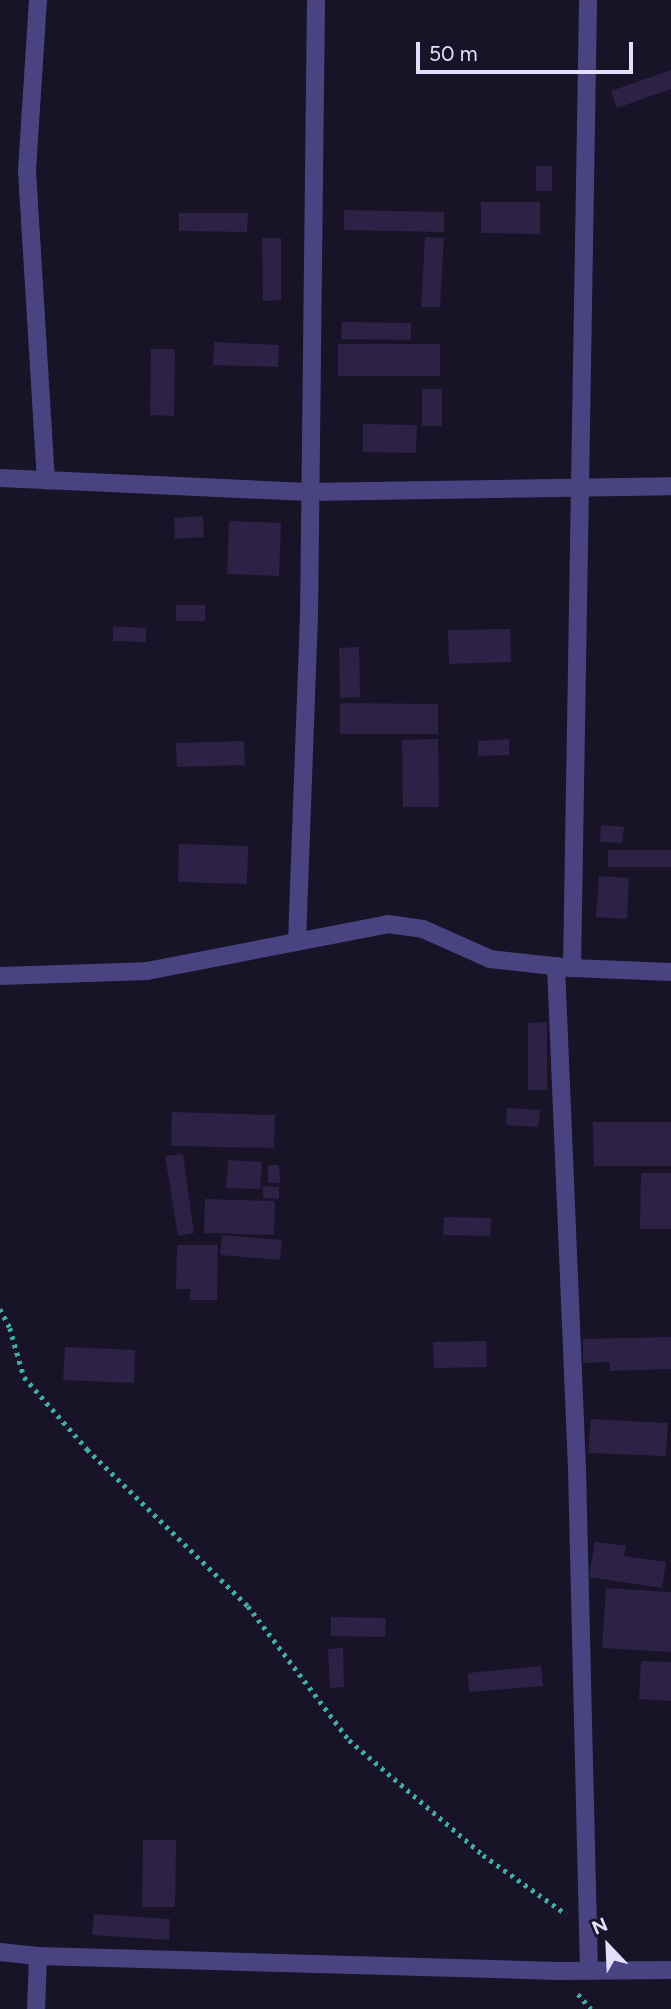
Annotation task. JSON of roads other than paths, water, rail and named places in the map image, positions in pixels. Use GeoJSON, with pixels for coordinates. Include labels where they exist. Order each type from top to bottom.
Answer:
{"type":"FeatureCollection","features":[{"type":"Feature","properties":{"kind":"street"},"geometry":{"type":"LineString","coordinates":[[38,0],[27,172],[46,480]]}},
{"type":"Feature","properties":{"kind":"street"},"geometry":{"type":"LineString","coordinates":[[297,942],[309,630],[316,0]]}},
{"type":"Feature","properties":{"kind":"street"},"geometry":{"type":"LineString","coordinates":[[588,0],[580,487],[564,967],[589,1971]]}},
{"type":"Feature","properties":{"kind":"street"},"geometry":{"type":"LineString","coordinates":[[0,478],[309,492],[671,486]]}},
{"type":"Feature","properties":{"kind":"street"},"geometry":{"type":"LineString","coordinates":[[0,976],[147,971],[388,924],[423,929],[490,959],[564,967],[671,972]]}},
{"type":"Feature","properties":{"kind":"street"},"geometry":{"type":"LineString","coordinates":[[0,1952],[38,1956],[589,1971],[671,1970]]}},
{"type":"Feature","properties":{"kind":"street"},"geometry":{"type":"LineString","coordinates":[[36,2009],[38,1956]]}}]}
